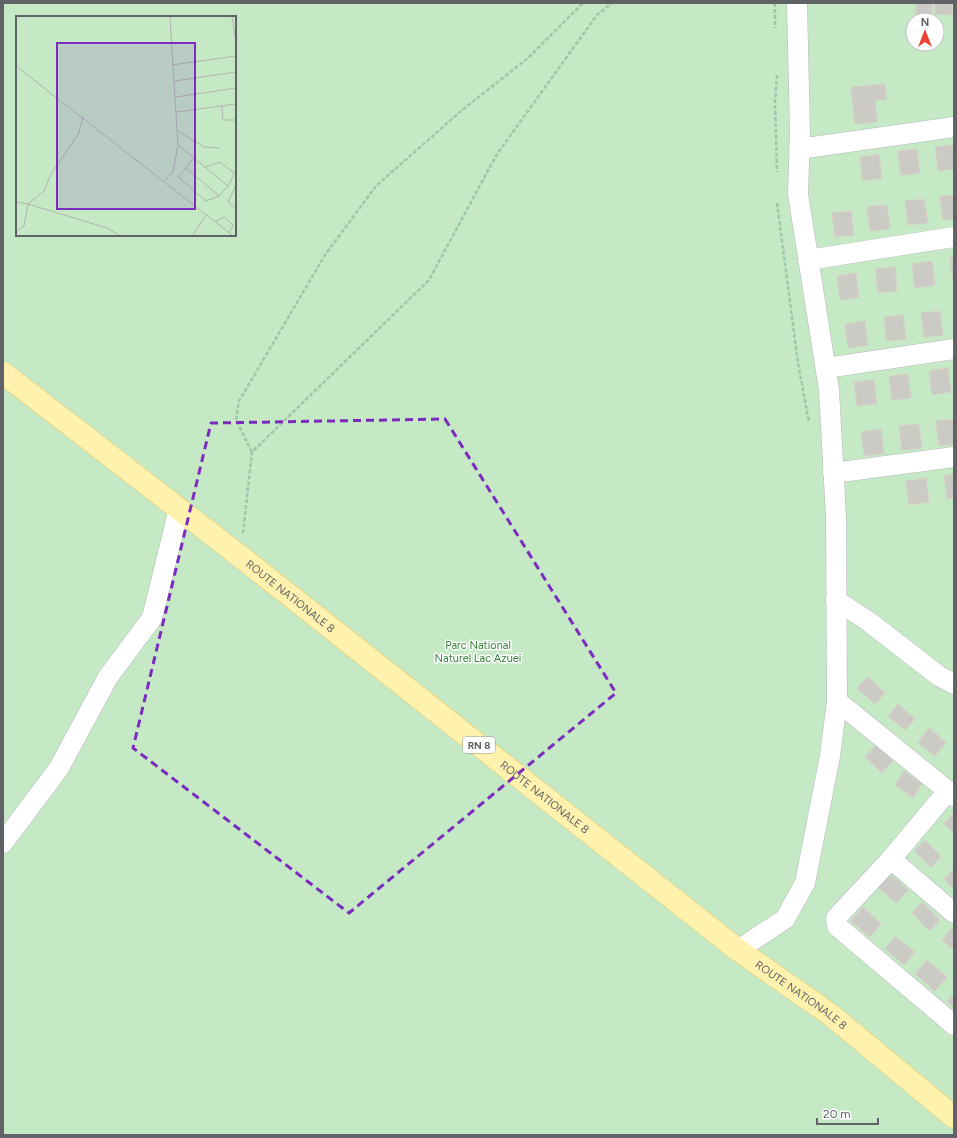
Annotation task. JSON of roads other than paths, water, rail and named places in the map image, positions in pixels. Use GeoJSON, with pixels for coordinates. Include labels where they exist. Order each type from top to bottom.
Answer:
{"type":"FeatureCollection","features":[{"type":"Feature","properties":{"kind":"main road","name":"ROUTE NATIONALE 8"},"geometry":{"type":"LineString","coordinates":[[3,373],[241,557],[738,950],[832,1015],[954,1117]]}},
{"type":"Feature","properties":{"kind":"street"},"geometry":{"type":"LineString","coordinates":[[738,950],[785,919],[805,883],[830,756],[837,701],[836,517],[829,390],[798,194],[799,149],[797,3]]}},
{"type":"Feature","properties":{"kind":"street"},"geometry":{"type":"LineString","coordinates":[[799,149],[954,127]]}},
{"type":"Feature","properties":{"kind":"street"},"geometry":{"type":"LineString","coordinates":[[808,260],[954,237]]}},
{"type":"Feature","properties":{"kind":"street"},"geometry":{"type":"LineString","coordinates":[[826,368],[954,349]]}},
{"type":"Feature","properties":{"kind":"street"},"geometry":{"type":"LineString","coordinates":[[833,473],[954,457]]}},
{"type":"Feature","properties":{"kind":"street"},"geometry":{"type":"LineString","coordinates":[[3,843],[59,768],[108,677],[152,618],[179,509]]}},
{"type":"Feature","properties":{"kind":"street"},"geometry":{"type":"LineString","coordinates":[[836,600],[868,621],[940,676],[954,684]]}},
{"type":"Feature","properties":{"kind":"street"},"geometry":{"type":"LineString","coordinates":[[837,701],[951,793],[836,918],[837,926],[954,1025]]}},
{"type":"Feature","properties":{"kind":"street"},"geometry":{"type":"LineString","coordinates":[[891,859],[954,913]]}},
{"type":"Feature","properties":{"kind":"park label","name":"Parc National Naturel Lac Azueï"},"geometry":{"type":"Point","coordinates":[478,651]}}]}
